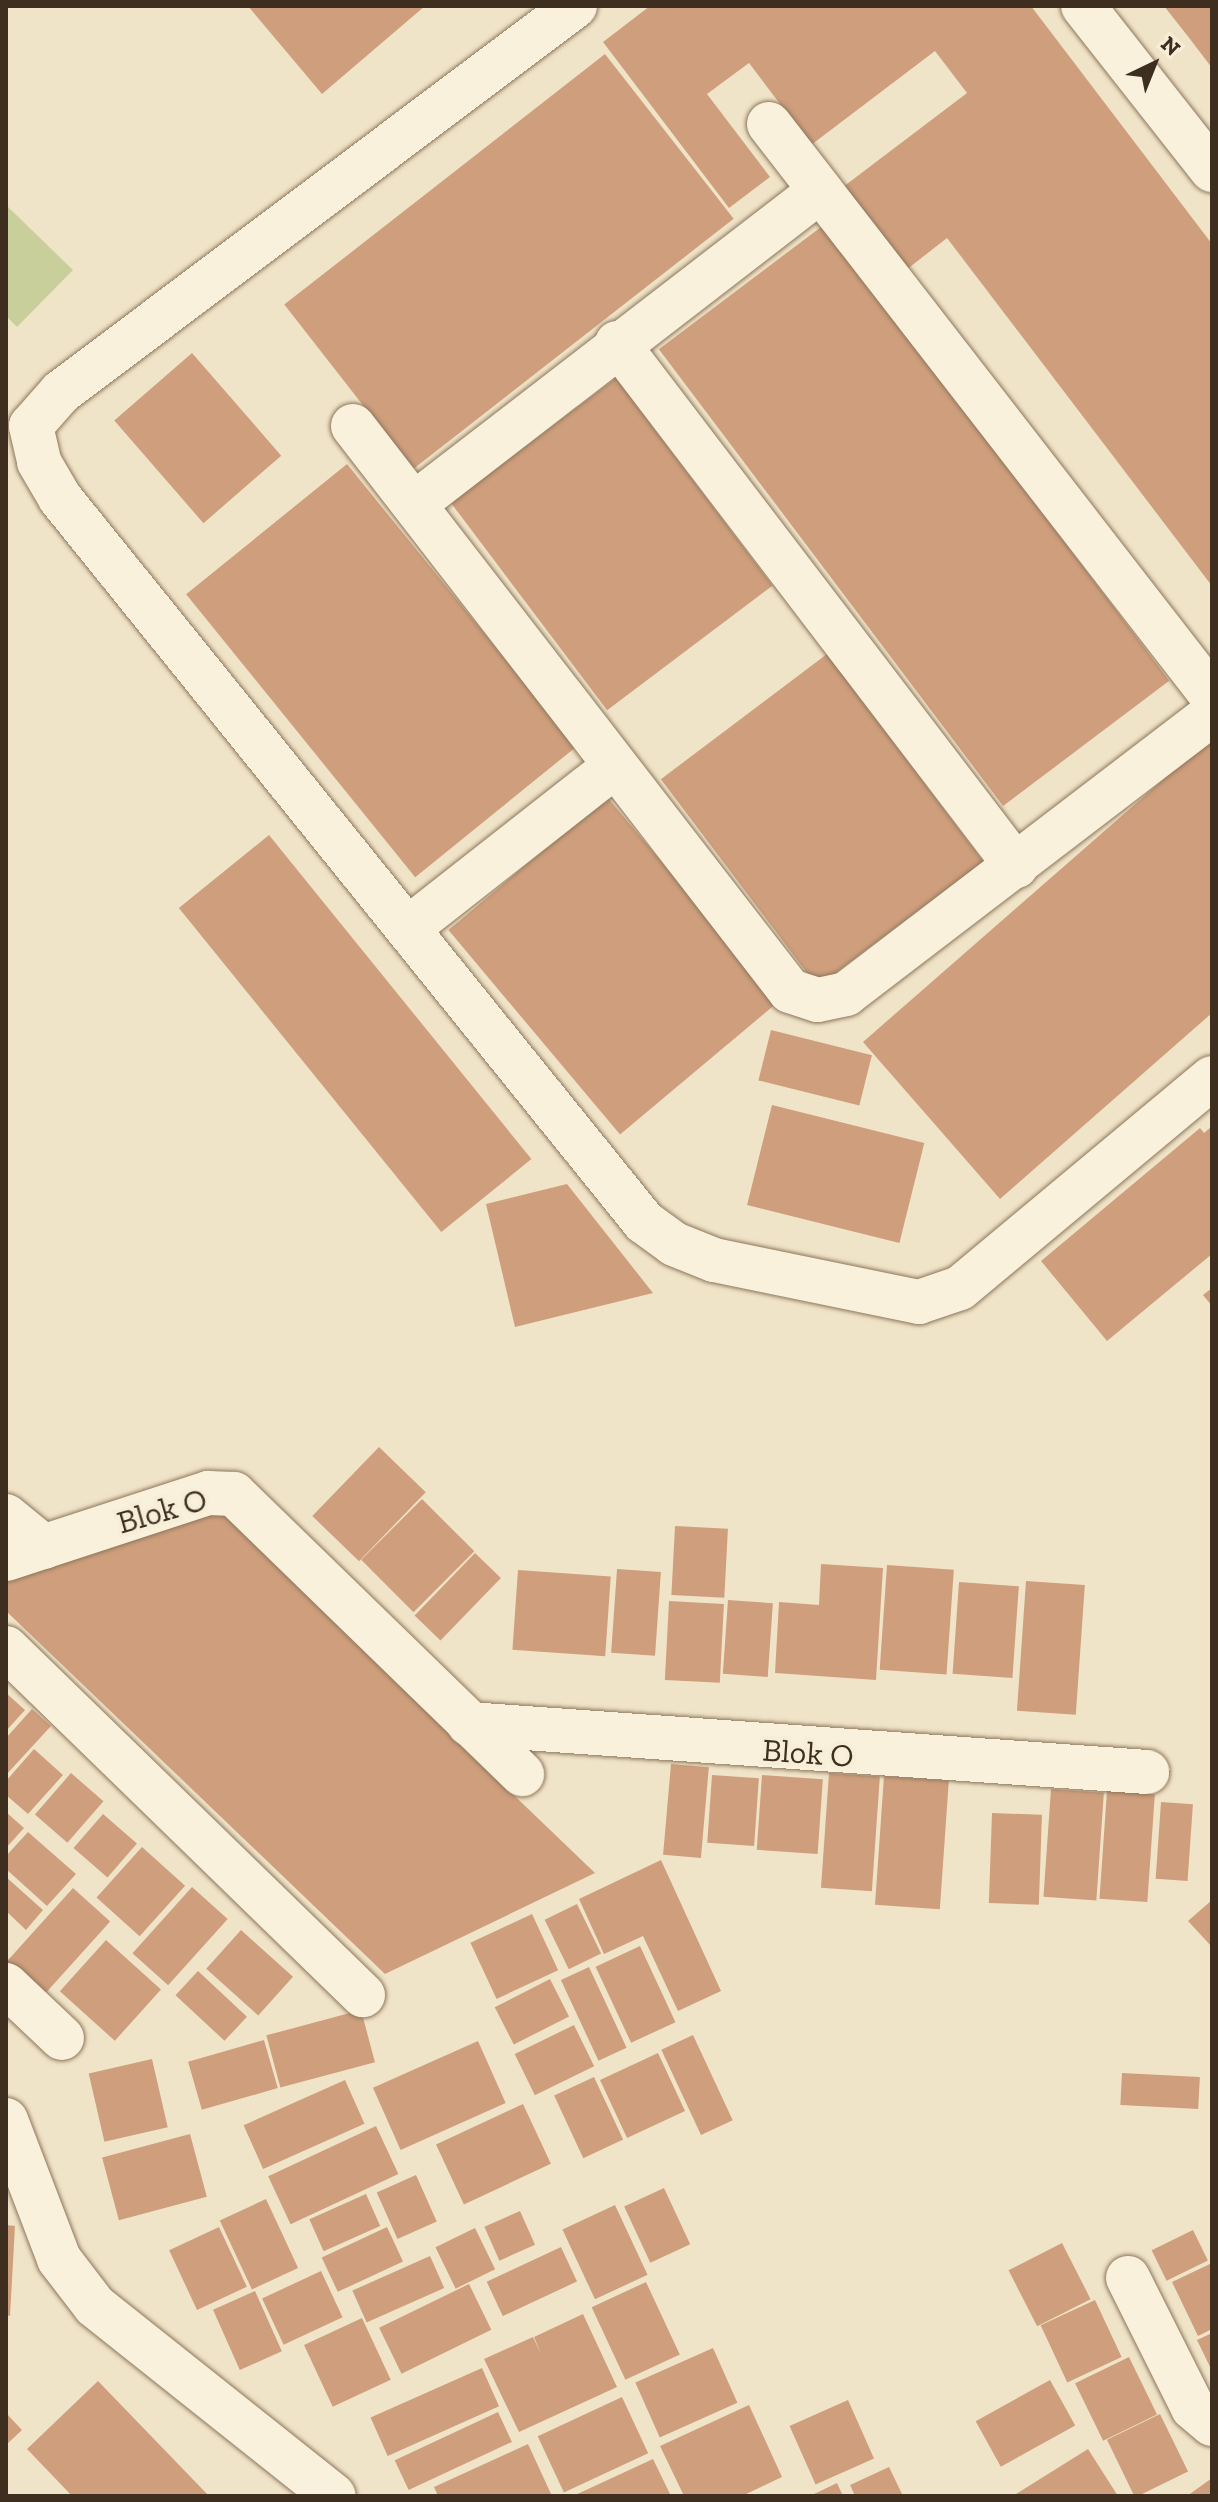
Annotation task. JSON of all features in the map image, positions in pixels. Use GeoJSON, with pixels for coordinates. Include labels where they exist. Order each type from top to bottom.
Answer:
{"type":"FeatureCollection","features":[{"type":"Feature","properties":{"kind":"street"},"geometry":{"type":"LineString","coordinates":[[575,6],[19,421],[60,498],[411,926],[644,1222],[674,1244],[714,1260],[919,1302],[960,1288],[1212,1078]]}},
{"type":"Feature","properties":{"kind":"street"},"geometry":{"type":"LineString","coordinates":[[1083,6],[1212,170]]}},
{"type":"Feature","properties":{"kind":"street"},"geometry":{"type":"LineString","coordinates":[[769,124],[1212,696]]}},
{"type":"Feature","properties":{"kind":"street"},"geometry":{"type":"LineString","coordinates":[[414,504],[617,343],[820,191]]}},
{"type":"Feature","properties":{"kind":"street"},"geometry":{"type":"LineString","coordinates":[[617,343],[1016,866]]}},
{"type":"Feature","properties":{"kind":"street"},"geometry":{"type":"LineString","coordinates":[[353,426],[790,991],[818,1000],[846,994],[1212,714]]}},
{"type":"Feature","properties":{"kind":"street"},"geometry":{"type":"LineString","coordinates":[[411,926],[614,767]]}},
{"type":"Feature","properties":{"kind":"street","name":"Blok O"},"geometry":{"type":"LineString","coordinates":[[25,1553],[208,1493],[234,1494],[522,1774]]}},
{"type":"Feature","properties":{"kind":"street"},"geometry":{"type":"LineString","coordinates":[[6,1516],[25,1553]]}},
{"type":"Feature","properties":{"kind":"street"},"geometry":{"type":"LineString","coordinates":[[6,1648],[363,1995]]}},
{"type":"Feature","properties":{"kind":"street","name":"Blok O"},"geometry":{"type":"LineString","coordinates":[[469,1724],[1147,1772]]}},
{"type":"Feature","properties":{"kind":"street"},"geometry":{"type":"LineString","coordinates":[[6,1985],[62,2038]]}},
{"type":"Feature","properties":{"kind":"street"},"geometry":{"type":"LineString","coordinates":[[6,2120],[59,2259],[95,2306],[334,2496]]}},
{"type":"Feature","properties":{"kind":"street"},"geometry":{"type":"LineString","coordinates":[[1128,2278],[1193,2408],[1212,2424]]}},
{"type":"Feature","properties":{"kind":"green space"},"geometry":{"type":"Polygon","coordinates":[[[6,205],[73,270],[17,327],[6,316],[6,205]]]}},
{"type":"Feature","properties":{"kind":"building"},"geometry":{"type":"Polygon","coordinates":[[[248,6],[425,6],[322,94],[248,6]]]}},
{"type":"Feature","properties":{"kind":"building"},"geometry":{"type":"Polygon","coordinates":[[[650,6],[1031,6],[1212,244],[1212,586],[947,238],[906,270],[843,187],[967,93],[935,51],[811,145],[749,63],[707,94],[770,177],[729,208],[603,42],[650,6]]]}},
{"type":"Feature","properties":{"kind":"building"},"geometry":{"type":"Polygon","coordinates":[[[1164,6],[1212,6],[1212,68],[1190,39],[1164,6]]]}},
{"type":"Feature","properties":{"kind":"building"},"geometry":{"type":"Polygon","coordinates":[[[605,54],[734,219],[413,469],[284,305],[605,54]]]}},
{"type":"Feature","properties":{"kind":"building"},"geometry":{"type":"Polygon","coordinates":[[[825,224],[1169,681],[1003,806],[659,349],[825,224]]]}},
{"type":"Feature","properties":{"kind":"building"},"geometry":{"type":"Polygon","coordinates":[[[192,353],[281,456],[203,523],[114,421],[192,353]]]}},
{"type":"Feature","properties":{"kind":"building"},"geometry":{"type":"Polygon","coordinates":[[[616,378],[772,586],[607,710],[451,503],[616,378]]]}},
{"type":"Feature","properties":{"kind":"building"},"geometry":{"type":"Polygon","coordinates":[[[347,464],[576,747],[415,877],[186,594],[347,464]]]}},
{"type":"Feature","properties":{"kind":"building"},"geometry":{"type":"Polygon","coordinates":[[[827,654],[983,862],[817,987],[661,779],[827,654]]]}},
{"type":"Feature","properties":{"kind":"building"},"geometry":{"type":"Polygon","coordinates":[[[1212,737],[1212,1013],[1000,1199],[863,1042],[1212,737]]]}},
{"type":"Feature","properties":{"kind":"building"},"geometry":{"type":"Polygon","coordinates":[[[607,797],[779,1002],[620,1135],[448,930],[607,797]]]}},
{"type":"Feature","properties":{"kind":"building"},"geometry":{"type":"Polygon","coordinates":[[[269,835],[531,1159],[441,1232],[179,908],[269,835]]]}},
{"type":"Feature","properties":{"kind":"building"},"geometry":{"type":"Polygon","coordinates":[[[771,1030],[872,1055],[859,1106],[758,1080],[771,1030]]]}},
{"type":"Feature","properties":{"kind":"building"},"geometry":{"type":"Polygon","coordinates":[[[772,1105],[924,1143],[899,1243],[747,1205],[772,1105]]]}},
{"type":"Feature","properties":{"kind":"building"},"geometry":{"type":"Polygon","coordinates":[[[1212,1126],[1212,1254],[1107,1341],[1041,1261],[1200,1128],[1204,1133],[1212,1126]]]}},
{"type":"Feature","properties":{"kind":"building"},"geometry":{"type":"Polygon","coordinates":[[[567,1184],[653,1293],[515,1327],[486,1204],[567,1184]]]}},
{"type":"Feature","properties":{"kind":"building"},"geometry":{"type":"Polygon","coordinates":[[[1212,1288],[1212,1306],[1203,1295],[1212,1288]]]}},
{"type":"Feature","properties":{"kind":"building"},"geometry":{"type":"Polygon","coordinates":[[[379,1447],[426,1492],[359,1561],[312,1516],[379,1447]]]}},
{"type":"Feature","properties":{"kind":"building"},"geometry":{"type":"Polygon","coordinates":[[[422,1499],[474,1551],[414,1612],[361,1560],[422,1499]]]}},
{"type":"Feature","properties":{"kind":"building"},"geometry":{"type":"Polygon","coordinates":[[[221,1509],[315,1604],[595,1873],[385,1974],[6,1611],[6,1581],[221,1509]]]}},
{"type":"Feature","properties":{"kind":"building"},"geometry":{"type":"Polygon","coordinates":[[[675,1526],[728,1529],[724,1598],[671,1595],[675,1526]]]}},
{"type":"Feature","properties":{"kind":"building"},"geometry":{"type":"Polygon","coordinates":[[[475,1553],[501,1578],[440,1641],[415,1616],[475,1553]]]}},
{"type":"Feature","properties":{"kind":"building"},"geometry":{"type":"Polygon","coordinates":[[[821,1564],[883,1568],[876,1680],[775,1673],[779,1602],[819,1605],[821,1564]]]}},
{"type":"Feature","properties":{"kind":"building"},"geometry":{"type":"Polygon","coordinates":[[[887,1565],[954,1570],[947,1674],[880,1670],[887,1565]]]}},
{"type":"Feature","properties":{"kind":"building"},"geometry":{"type":"Polygon","coordinates":[[[617,1569],[661,1572],[655,1656],[611,1653],[617,1569]]]}},
{"type":"Feature","properties":{"kind":"building"},"geometry":{"type":"Polygon","coordinates":[[[518,1570],[611,1576],[605,1656],[512,1650],[518,1570]]]}},
{"type":"Feature","properties":{"kind":"building"},"geometry":{"type":"Polygon","coordinates":[[[1026,1581],[1085,1585],[1076,1715],[1017,1711],[1026,1581]]]}},
{"type":"Feature","properties":{"kind":"building"},"geometry":{"type":"Polygon","coordinates":[[[959,1582],[1019,1586],[1012,1678],[953,1674],[959,1582]]]}},
{"type":"Feature","properties":{"kind":"building"},"geometry":{"type":"Polygon","coordinates":[[[728,1600],[773,1603],[768,1677],[723,1674],[728,1600]]]}},
{"type":"Feature","properties":{"kind":"building"},"geometry":{"type":"Polygon","coordinates":[[[669,1601],[724,1604],[720,1683],[665,1680],[669,1601]]]}},
{"type":"Feature","properties":{"kind":"building"},"geometry":{"type":"Polygon","coordinates":[[[6,1693],[25,1710],[6,1731],[6,1693]]]}},
{"type":"Feature","properties":{"kind":"building"},"geometry":{"type":"Polygon","coordinates":[[[32,1709],[51,1726],[6,1775],[6,1738],[32,1709]]]}},
{"type":"Feature","properties":{"kind":"building"},"geometry":{"type":"Polygon","coordinates":[[[34,1749],[63,1775],[28,1814],[6,1795],[6,1781],[34,1749]]]}},
{"type":"Feature","properties":{"kind":"building"},"geometry":{"type":"Polygon","coordinates":[[[671,1764],[709,1767],[701,1858],[663,1855],[671,1764]]]}},
{"type":"Feature","properties":{"kind":"building"},"geometry":{"type":"Polygon","coordinates":[[[71,1773],[103,1801],[67,1843],[35,1815],[71,1773]]]}},
{"type":"Feature","properties":{"kind":"building"},"geometry":{"type":"Polygon","coordinates":[[[829,1773],[880,1777],[872,1891],[821,1888],[829,1773]]]}},
{"type":"Feature","properties":{"kind":"building"},"geometry":{"type":"Polygon","coordinates":[[[712,1775],[759,1778],[754,1846],[707,1843],[712,1775]]]}},
{"type":"Feature","properties":{"kind":"building"},"geometry":{"type":"Polygon","coordinates":[[[762,1775],[823,1779],[818,1854],[757,1850],[762,1775]]]}},
{"type":"Feature","properties":{"kind":"building"},"geometry":{"type":"Polygon","coordinates":[[[884,1776],[949,1781],[940,1909],[875,1905],[884,1776]]]}},
{"type":"Feature","properties":{"kind":"building"},"geometry":{"type":"Polygon","coordinates":[[[1051,1789],[1104,1793],[1096,1900],[1043,1897],[1051,1789]]]}},
{"type":"Feature","properties":{"kind":"building"},"geometry":{"type":"Polygon","coordinates":[[[1107,1791],[1155,1794],[1147,1902],[1099,1899],[1107,1791]]]}},
{"type":"Feature","properties":{"kind":"building"},"geometry":{"type":"Polygon","coordinates":[[[1161,1802],[1193,1804],[1188,1881],[1156,1879],[1161,1802]]]}},
{"type":"Feature","properties":{"kind":"building"},"geometry":{"type":"Polygon","coordinates":[[[6,1812],[24,1828],[6,1848],[6,1812]]]}},
{"type":"Feature","properties":{"kind":"building"},"geometry":{"type":"Polygon","coordinates":[[[992,1813],[1042,1815],[1039,1905],[989,1903],[992,1813]]]}},
{"type":"Feature","properties":{"kind":"building"},"geometry":{"type":"Polygon","coordinates":[[[103,1814],[137,1844],[107,1877],[73,1848],[103,1814]]]}},
{"type":"Feature","properties":{"kind":"building"},"geometry":{"type":"Polygon","coordinates":[[[28,1832],[76,1874],[47,1906],[6,1869],[6,1856],[28,1832]]]}},
{"type":"Feature","properties":{"kind":"building"},"geometry":{"type":"Polygon","coordinates":[[[142,1847],[185,1886],[140,1936],[96,1898],[142,1847]]]}},
{"type":"Feature","properties":{"kind":"building"},"geometry":{"type":"Polygon","coordinates":[[[661,1860],[721,1991],[678,2011],[643,1936],[604,1954],[579,1899],[661,1860]]]}},
{"type":"Feature","properties":{"kind":"building"},"geometry":{"type":"Polygon","coordinates":[[[6,1877],[43,1910],[26,1930],[6,1911],[6,1877]]]}},
{"type":"Feature","properties":{"kind":"building"},"geometry":{"type":"Polygon","coordinates":[[[192,1887],[228,1919],[168,1985],[132,1953],[192,1887]]]}},
{"type":"Feature","properties":{"kind":"building"},"geometry":{"type":"Polygon","coordinates":[[[73,1888],[110,1921],[43,1997],[6,1962],[73,1888]]]}},
{"type":"Feature","properties":{"kind":"building"},"geometry":{"type":"Polygon","coordinates":[[[1212,1900],[1212,1947],[1188,1921],[1212,1900]]]}},
{"type":"Feature","properties":{"kind":"building"},"geometry":{"type":"Polygon","coordinates":[[[577,1904],[601,1953],[569,1969],[545,1920],[577,1904]]]}},
{"type":"Feature","properties":{"kind":"building"},"geometry":{"type":"Polygon","coordinates":[[[532,1914],[558,1970],[497,1999],[470,1943],[532,1914]]]}},
{"type":"Feature","properties":{"kind":"building"},"geometry":{"type":"Polygon","coordinates":[[[241,1930],[293,1977],[258,2015],[206,1969],[241,1930]]]}},
{"type":"Feature","properties":{"kind":"building"},"geometry":{"type":"Polygon","coordinates":[[[106,1940],[161,1990],[115,2041],[60,1991],[106,1940]]]}},
{"type":"Feature","properties":{"kind":"building"},"geometry":{"type":"Polygon","coordinates":[[[640,1946],[675,2022],[631,2043],[596,1967],[640,1946]]]}},
{"type":"Feature","properties":{"kind":"building"},"geometry":{"type":"Polygon","coordinates":[[[589,1967],[627,2048],[599,2061],[561,1980],[589,1967]]]}},
{"type":"Feature","properties":{"kind":"building"},"geometry":{"type":"Polygon","coordinates":[[[198,1971],[247,2017],[224,2041],[175,1995],[198,1971]]]}},
{"type":"Feature","properties":{"kind":"building"},"geometry":{"type":"Polygon","coordinates":[[[550,1979],[569,2016],[514,2045],[495,2007],[550,1979]]]}},
{"type":"Feature","properties":{"kind":"building"},"geometry":{"type":"Polygon","coordinates":[[[361,2010],[375,2062],[280,2088],[266,2035],[361,2010]]]}},
{"type":"Feature","properties":{"kind":"building"},"geometry":{"type":"Polygon","coordinates":[[[574,2025],[594,2066],[535,2095],[515,2054],[574,2025]]]}},
{"type":"Feature","properties":{"kind":"building"},"geometry":{"type":"Polygon","coordinates":[[[693,2035],[733,2120],[701,2135],[661,2050],[693,2035]]]}},
{"type":"Feature","properties":{"kind":"building"},"geometry":{"type":"Polygon","coordinates":[[[264,2040],[278,2088],[202,2110],[188,2062],[264,2040]]]}},
{"type":"Feature","properties":{"kind":"building"},"geometry":{"type":"Polygon","coordinates":[[[478,2041],[506,2103],[401,2150],[373,2088],[478,2041]]]}},
{"type":"Feature","properties":{"kind":"building"},"geometry":{"type":"Polygon","coordinates":[[[658,2053],[685,2111],[627,2138],[600,2080],[658,2053]]]}},
{"type":"Feature","properties":{"kind":"building"},"geometry":{"type":"Polygon","coordinates":[[[152,2059],[168,2127],[104,2142],[89,2074],[152,2059]]]}},
{"type":"Feature","properties":{"kind":"building"},"geometry":{"type":"Polygon","coordinates":[[[1122,2073],[1200,2077],[1198,2109],[1120,2105],[1122,2073]]]}},
{"type":"Feature","properties":{"kind":"building"},"geometry":{"type":"Polygon","coordinates":[[[594,2077],[623,2140],[583,2158],[554,2096],[594,2077]]]}},
{"type":"Feature","properties":{"kind":"building"},"geometry":{"type":"Polygon","coordinates":[[[345,2080],[365,2124],[263,2169],[244,2125],[345,2080]]]}},
{"type":"Feature","properties":{"kind":"building"},"geometry":{"type":"Polygon","coordinates":[[[523,2104],[551,2164],[464,2204],[436,2145],[523,2104]]]}},
{"type":"Feature","properties":{"kind":"building"},"geometry":{"type":"Polygon","coordinates":[[[376,2126],[398,2174],[291,2224],[268,2176],[376,2126]]]}},
{"type":"Feature","properties":{"kind":"building"},"geometry":{"type":"Polygon","coordinates":[[[190,2134],[207,2197],[119,2220],[102,2158],[190,2134]]]}},
{"type":"Feature","properties":{"kind":"building"},"geometry":{"type":"Polygon","coordinates":[[[416,2175],[437,2222],[397,2239],[377,2192],[416,2175]]]}},
{"type":"Feature","properties":{"kind":"building"},"geometry":{"type":"Polygon","coordinates":[[[664,2188],[690,2244],[650,2263],[624,2207],[664,2188]]]}},
{"type":"Feature","properties":{"kind":"building"},"geometry":{"type":"Polygon","coordinates":[[[366,2194],[380,2226],[324,2251],[309,2219],[366,2194]]]}},
{"type":"Feature","properties":{"kind":"building"},"geometry":{"type":"Polygon","coordinates":[[[266,2199],[298,2268],[252,2289],[220,2221],[266,2199]]]}},
{"type":"Feature","properties":{"kind":"building"},"geometry":{"type":"Polygon","coordinates":[[[615,2205],[648,2275],[595,2299],[562,2230],[615,2205]]]}},
{"type":"Feature","properties":{"kind":"building"},"geometry":{"type":"Polygon","coordinates":[[[520,2211],[535,2245],[499,2261],[484,2227],[520,2211]]]}},
{"type":"Feature","properties":{"kind":"building"},"geometry":{"type":"Polygon","coordinates":[[[6,2225],[15,2226],[10,2316],[6,2315],[6,2225]]]}},
{"type":"Feature","properties":{"kind":"building"},"geometry":{"type":"Polygon","coordinates":[[[219,2227],[247,2287],[197,2310],[169,2250],[219,2227]]]}},
{"type":"Feature","properties":{"kind":"building"},"geometry":{"type":"Polygon","coordinates":[[[387,2227],[403,2261],[338,2292],[322,2257],[387,2227]]]}},
{"type":"Feature","properties":{"kind":"building"},"geometry":{"type":"Polygon","coordinates":[[[475,2228],[495,2269],[456,2289],[435,2247],[475,2228]]]}},
{"type":"Feature","properties":{"kind":"building"},"geometry":{"type":"Polygon","coordinates":[[[1193,2230],[1208,2261],[1167,2281],[1152,2250],[1193,2230]]]}},
{"type":"Feature","properties":{"kind":"building"},"geometry":{"type":"Polygon","coordinates":[[[1062,2243],[1091,2299],[1037,2326],[1009,2270],[1062,2243]]]}},
{"type":"Feature","properties":{"kind":"building"},"geometry":{"type":"Polygon","coordinates":[[[561,2247],[577,2281],[503,2316],[487,2282],[561,2247]]]}},
{"type":"Feature","properties":{"kind":"building"},"geometry":{"type":"Polygon","coordinates":[[[430,2256],[444,2288],[367,2323],[352,2291],[430,2256]]]}},
{"type":"Feature","properties":{"kind":"building"},"geometry":{"type":"Polygon","coordinates":[[[1212,2263],[1212,2329],[1198,2336],[1172,2282],[1212,2263]]]}},
{"type":"Feature","properties":{"kind":"building"},"geometry":{"type":"Polygon","coordinates":[[[321,2271],[343,2317],[284,2345],[262,2298],[321,2271]]]}},
{"type":"Feature","properties":{"kind":"building"},"geometry":{"type":"Polygon","coordinates":[[[646,2282],[680,2355],[625,2380],[592,2307],[646,2282]]]}},
{"type":"Feature","properties":{"kind":"building"},"geometry":{"type":"Polygon","coordinates":[[[469,2284],[491,2330],[401,2374],[379,2328],[469,2284]]]}},
{"type":"Feature","properties":{"kind":"building"},"geometry":{"type":"Polygon","coordinates":[[[255,2291],[282,2351],[240,2370],[213,2310],[255,2291]]]}},
{"type":"Feature","properties":{"kind":"building"},"geometry":{"type":"Polygon","coordinates":[[[1095,2300],[1122,2357],[1067,2382],[1041,2325],[1095,2300]]]}},
{"type":"Feature","properties":{"kind":"building"},"geometry":{"type":"Polygon","coordinates":[[[583,2314],[617,2387],[519,2432],[484,2359],[533,2337],[541,2354],[534,2337],[583,2314]]]}},
{"type":"Feature","properties":{"kind":"building"},"geometry":{"type":"Polygon","coordinates":[[[362,2318],[391,2380],[333,2407],[304,2345],[362,2318]]]}},
{"type":"Feature","properties":{"kind":"building"},"geometry":{"type":"Polygon","coordinates":[[[1212,2333],[1212,2371],[1197,2340],[1212,2333]]]}},
{"type":"Feature","properties":{"kind":"building"},"geometry":{"type":"Polygon","coordinates":[[[713,2348],[737,2403],[660,2437],[635,2383],[713,2348]]]}},
{"type":"Feature","properties":{"kind":"building"},"geometry":{"type":"Polygon","coordinates":[[[1129,2357],[1157,2415],[1103,2441],[1075,2383],[1129,2357]]]}},
{"type":"Feature","properties":{"kind":"building"},"geometry":{"type":"Polygon","coordinates":[[[482,2368],[499,2406],[388,2456],[371,2418],[482,2368]]]}},
{"type":"Feature","properties":{"kind":"building"},"geometry":{"type":"Polygon","coordinates":[[[1050,2380],[1075,2425],[1001,2467],[976,2421],[1050,2380]]]}},
{"type":"Feature","properties":{"kind":"building"},"geometry":{"type":"Polygon","coordinates":[[[98,2381],[209,2496],[72,2496],[27,2449],[98,2381]]]}},
{"type":"Feature","properties":{"kind":"building"},"geometry":{"type":"Polygon","coordinates":[[[622,2397],[648,2453],[564,2492],[538,2436],[622,2397]]]}},
{"type":"Feature","properties":{"kind":"building"},"geometry":{"type":"Polygon","coordinates":[[[848,2400],[874,2458],[816,2484],[790,2426],[848,2400]]]}},
{"type":"Feature","properties":{"kind":"building"},"geometry":{"type":"Polygon","coordinates":[[[749,2405],[782,2477],[742,2496],[684,2496],[660,2446],[749,2405]]]}},
{"type":"Feature","properties":{"kind":"building"},"geometry":{"type":"Polygon","coordinates":[[[498,2412],[512,2442],[409,2490],[395,2460],[498,2412]]]}},
{"type":"Feature","properties":{"kind":"building"},"geometry":{"type":"Polygon","coordinates":[[[6,2413],[22,2430],[6,2445],[6,2413]]]}},
{"type":"Feature","properties":{"kind":"building"},"geometry":{"type":"Polygon","coordinates":[[[1160,2414],[1188,2472],[1134,2496],[1107,2440],[1160,2414]]]}},
{"type":"Feature","properties":{"kind":"building"},"geometry":{"type":"Polygon","coordinates":[[[528,2444],[552,2496],[438,2496],[434,2487],[528,2444]]]}},
{"type":"Feature","properties":{"kind":"building"},"geometry":{"type":"Polygon","coordinates":[[[1088,2449],[1118,2496],[1013,2496],[1088,2449]]]}},
{"type":"Feature","properties":{"kind":"building"},"geometry":{"type":"Polygon","coordinates":[[[653,2459],[671,2496],[573,2496],[653,2459]]]}},
{"type":"Feature","properties":{"kind":"building"},"geometry":{"type":"Polygon","coordinates":[[[889,2467],[903,2496],[855,2496],[850,2485],[889,2467]]]}},
{"type":"Feature","properties":{"kind":"building"},"geometry":{"type":"Polygon","coordinates":[[[1212,2478],[1212,2496],[1187,2496],[1212,2478]]]}},
{"type":"Feature","properties":{"kind":"building"},"geometry":{"type":"Polygon","coordinates":[[[837,2483],[843,2496],[810,2496],[837,2483]]]}}]}
